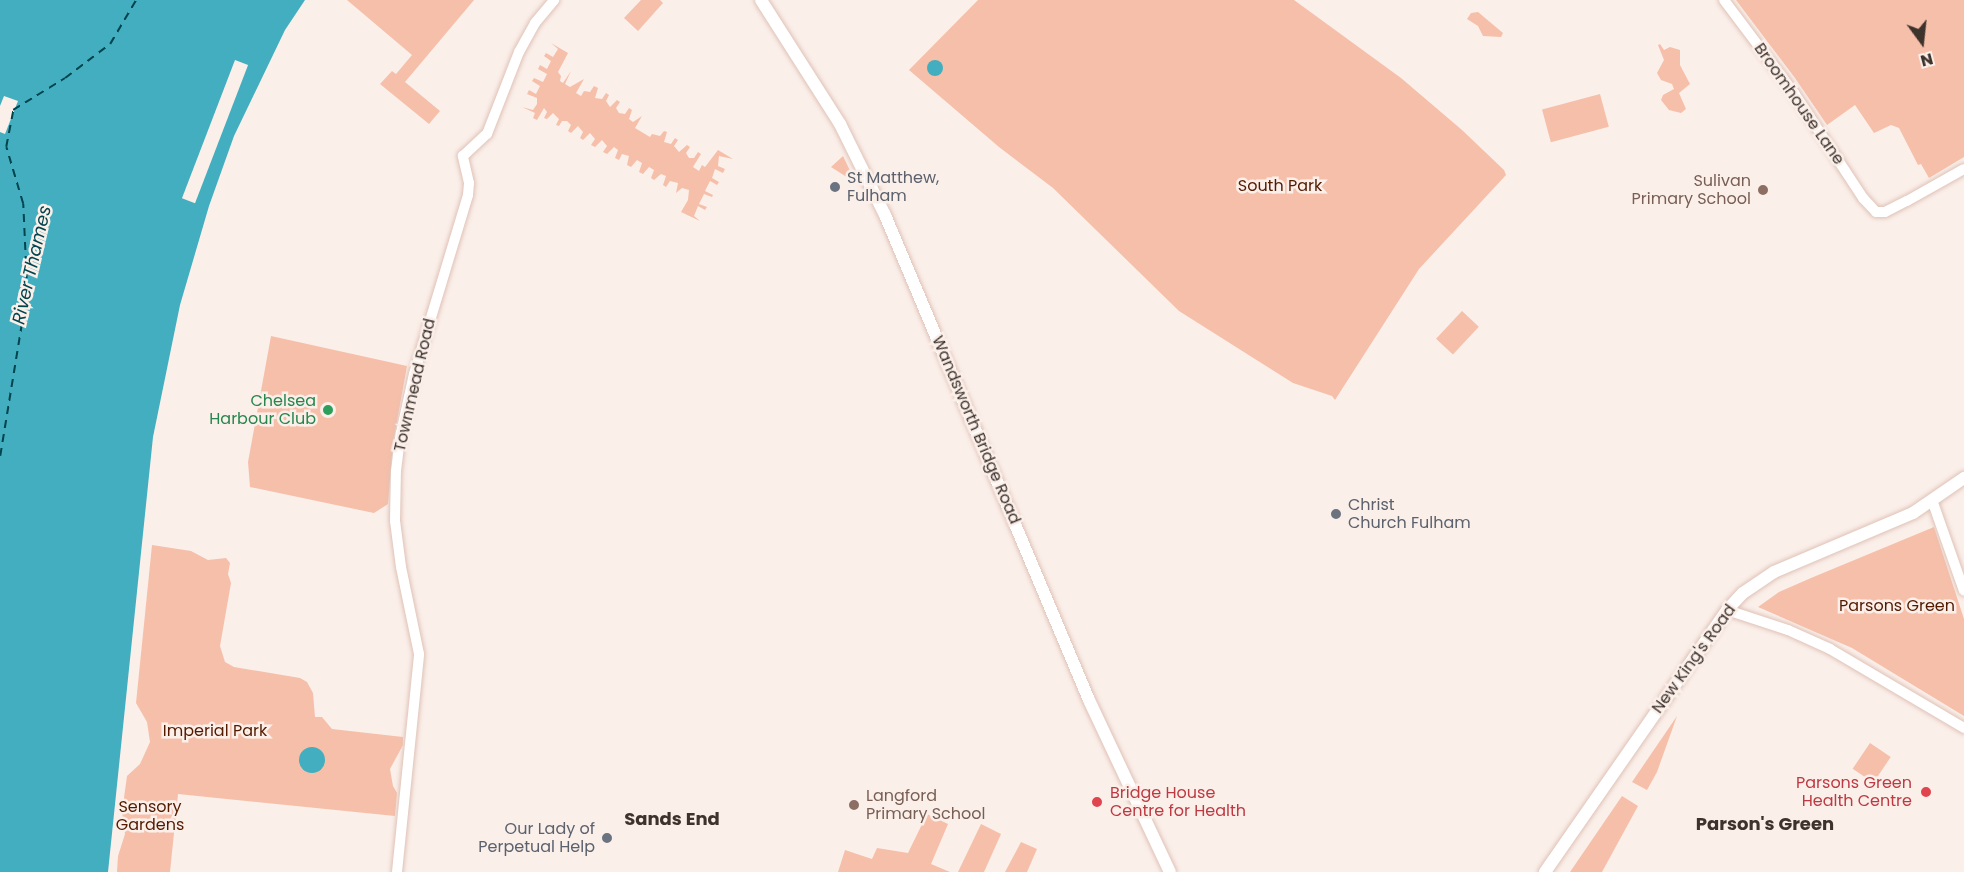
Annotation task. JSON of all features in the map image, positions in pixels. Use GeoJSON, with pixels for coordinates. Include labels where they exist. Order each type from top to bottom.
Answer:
{"type":"FeatureCollection","features":[{"type":"Feature","properties":{"kind":"main road","name":"Wandsworth Bridge Road"},"geometry":{"type":"LineString","coordinates":[[761,0],[840,124],[885,215],[1089,700],[1170,872]]}},
{"type":"Feature","properties":{"kind":"main road","name":"New King's Road"},"geometry":{"type":"LineString","coordinates":[[1545,872],[1727,610],[1758,581],[1774,572],[1913,513],[1964,478]]}},
{"type":"Feature","properties":{"kind":"street","name":"Townmead Road"},"geometry":{"type":"LineString","coordinates":[[397,872],[419,654],[401,567],[395,520],[396,471],[401,433],[417,363],[468,195],[470,183],[463,156],[487,134],[516,59],[535,23],[554,0]]}},
{"type":"Feature","properties":{"kind":"street","name":"Broomhouse Lane"},"geometry":{"type":"LineString","coordinates":[[1724,0],[1794,93],[1872,209],[1880,213],[1885,212],[1964,168]]}},
{"type":"Feature","properties":{"kind":"street"},"geometry":{"type":"LineString","coordinates":[[1932,501],[1964,591]]}},
{"type":"Feature","properties":{"kind":"street"},"geometry":{"type":"LineString","coordinates":[[1727,610],[1788,630],[1830,649],[1964,728]]}},
{"type":"Feature","properties":{"kind":"green space"},"geometry":{"type":"Polygon","coordinates":[[[347,0],[474,0],[405,82],[440,111],[429,124],[380,84],[392,71],[396,74],[412,55],[347,0]]]}},
{"type":"Feature","properties":{"kind":"green space"},"geometry":{"type":"Polygon","coordinates":[[[641,0],[660,0],[663,3],[638,31],[624,18],[641,0]]]}},
{"type":"Feature","properties":{"kind":"green space","name":"South Park"},"geometry":{"type":"Polygon","coordinates":[[[978,0],[1294,0],[1401,78],[1462,130],[1504,170],[1506,175],[1419,269],[1335,400],[1332,396],[1293,383],[1179,311],[1053,188],[999,147],[909,70],[978,0]]]}},
{"type":"Feature","properties":{"kind":"green space"},"geometry":{"type":"Polygon","coordinates":[[[1736,0],[1964,0],[1964,157],[1929,178],[1921,164],[1918,165],[1899,128],[1891,125],[1874,133],[1855,105],[1827,125],[1736,0]]]}},
{"type":"Feature","properties":{"kind":"green space"},"geometry":{"type":"Polygon","coordinates":[[[1478,12],[1503,33],[1501,37],[1483,36],[1478,26],[1467,19],[1471,13],[1478,12]]]}},
{"type":"Feature","properties":{"kind":"green space"},"geometry":{"type":"Polygon","coordinates":[[[551,43],[568,53],[558,72],[561,76],[560,81],[563,83],[571,71],[565,84],[570,87],[584,79],[576,93],[581,96],[584,91],[590,92],[594,86],[598,88],[595,98],[602,99],[606,93],[609,95],[606,101],[610,107],[617,100],[620,102],[616,108],[619,113],[625,114],[629,108],[632,110],[629,119],[633,122],[642,116],[635,128],[650,137],[652,134],[660,136],[664,131],[667,132],[664,142],[671,144],[675,138],[678,140],[674,146],[679,152],[687,145],[690,147],[686,153],[689,158],[694,158],[698,152],[701,154],[693,167],[699,171],[702,165],[705,167],[718,150],[733,159],[719,156],[718,166],[725,169],[723,173],[715,169],[712,178],[719,182],[717,185],[710,181],[705,191],[713,195],[712,197],[704,194],[699,204],[707,207],[705,210],[698,206],[694,216],[700,221],[681,212],[688,200],[689,190],[682,188],[676,193],[678,183],[670,181],[666,187],[663,185],[666,176],[661,174],[654,180],[651,178],[654,170],[649,167],[643,174],[639,172],[642,163],[637,160],[631,167],[627,165],[629,156],[622,154],[619,160],[615,158],[618,150],[614,147],[607,154],[603,152],[607,146],[602,140],[595,147],[591,145],[595,139],[590,133],[583,140],[580,138],[583,132],[578,126],[571,133],[568,131],[571,125],[567,121],[562,121],[559,126],[556,125],[559,119],[553,113],[547,119],[544,118],[547,112],[544,108],[537,120],[533,118],[535,113],[522,107],[533,110],[537,104],[537,98],[527,94],[529,90],[536,94],[540,86],[532,81],[534,78],[543,82],[547,74],[538,69],[540,65],[547,69],[551,61],[544,56],[546,53],[553,57],[558,49],[551,43]]]}},
{"type":"Feature","properties":{"kind":"green space"},"geometry":{"type":"Polygon","coordinates":[[[1660,44],[1664,50],[1670,47],[1680,50],[1680,65],[1690,84],[1679,93],[1686,109],[1681,113],[1669,110],[1661,100],[1663,95],[1674,89],[1672,84],[1661,80],[1657,73],[1664,60],[1658,45],[1660,44]]]}},
{"type":"Feature","properties":{"kind":"green space"},"geometry":{"type":"Polygon","coordinates":[[[1600,94],[1609,127],[1551,142],[1542,110],[1600,94]]]}},
{"type":"Feature","properties":{"kind":"green space"},"geometry":{"type":"Polygon","coordinates":[[[843,156],[854,179],[853,181],[831,167],[843,156]]]}},
{"type":"Feature","properties":{"kind":"green space"},"geometry":{"type":"Polygon","coordinates":[[[1462,311],[1479,327],[1453,354],[1436,339],[1462,311]]]}},
{"type":"Feature","properties":{"kind":"green space","name":"Chelsea Harbour Club"},"geometry":{"type":"Polygon","coordinates":[[[271,336],[407,366],[393,443],[388,504],[374,513],[250,487],[248,462],[271,336]]]}},
{"type":"Feature","properties":{"kind":"green space","name":"Parsons Green"},"geometry":{"type":"Polygon","coordinates":[[[1934,527],[1964,619],[1964,716],[1852,648],[1758,607],[1779,592],[1934,527]]]}},
{"type":"Feature","properties":{"kind":"green space","name":"Imperial Park"},"geometry":{"type":"Polygon","coordinates":[[[152,545],[191,551],[208,560],[226,558],[230,563],[228,574],[231,583],[220,646],[225,662],[234,667],[300,678],[307,682],[313,693],[315,717],[322,717],[332,729],[403,737],[403,745],[390,769],[393,786],[397,793],[395,816],[178,794],[170,872],[117,872],[118,856],[125,834],[122,812],[127,776],[140,764],[150,742],[147,722],[136,703],[152,545]]]}},
{"type":"Feature","properties":{"kind":"green space"},"geometry":{"type":"Polygon","coordinates":[[[1677,716],[1657,772],[1647,790],[1632,782],[1677,716]]]}},
{"type":"Feature","properties":{"kind":"green space"},"geometry":{"type":"Polygon","coordinates":[[[1870,743],[1891,757],[1873,783],[1853,769],[1870,743]]]}},
{"type":"Feature","properties":{"kind":"green space"},"geometry":{"type":"Polygon","coordinates":[[[1622,796],[1638,806],[1602,872],[1570,872],[1622,796]]]}},
{"type":"Feature","properties":{"kind":"green space"},"geometry":{"type":"Polygon","coordinates":[[[927,814],[948,824],[931,864],[950,872],[838,872],[845,850],[872,859],[877,848],[908,853],[927,814]]]}},
{"type":"Feature","properties":{"kind":"green space"},"geometry":{"type":"Polygon","coordinates":[[[981,824],[1001,834],[984,872],[958,872],[981,824]]]}},
{"type":"Feature","properties":{"kind":"green space"},"geometry":{"type":"Polygon","coordinates":[[[1021,842],[1037,849],[1027,872],[1005,872],[1021,842]]]}},
{"type":"Feature","properties":{"kind":"water","name":"River Thames"},"geometry":{"type":"Polygon","coordinates":[[[0,0],[305,0],[285,30],[234,136],[209,206],[180,305],[153,437],[108,872],[0,872],[0,0]]]}},
{"type":"Feature","properties":{"kind":"water"},"geometry":{"type":"Polygon","coordinates":[[[935,60],[941,62],[943,68],[941,74],[935,76],[929,74],[927,68],[929,62],[935,60]]]}},
{"type":"Feature","properties":{"kind":"water"},"geometry":{"type":"Polygon","coordinates":[[[312,747],[321,751],[325,760],[321,769],[312,773],[303,769],[299,760],[303,751],[312,747]]]}},
{"type":"Feature","properties":{"kind":"pier"},"geometry":{"type":"Polygon","coordinates":[[[235,60],[248,65],[195,203],[182,198],[235,60]]]}},
{"type":"Feature","properties":{"kind":"pier"},"geometry":{"type":"Polygon","coordinates":[[[4,96],[18,101],[5,134],[0,132],[0,106],[4,96]]]}},
{"type":"Feature","properties":{"kind":"ferry route"},"geometry":{"type":"LineString","coordinates":[[0,456],[27,292],[23,204],[6,147],[13,110],[65,78],[110,44],[136,0]]}},
{"type":"Feature","properties":{"kind":"place","name":"St Matthew, Fulham"},"geometry":{"type":"Point","coordinates":[835,187]}},
{"type":"Feature","properties":{"kind":"place","name":"Sulivan Primary School"},"geometry":{"type":"Point","coordinates":[1763,190]}},
{"type":"Feature","properties":{"kind":"place","name":"Chelsea Harbour Club"},"geometry":{"type":"Point","coordinates":[328,410]}},
{"type":"Feature","properties":{"kind":"place","name":"Christ Church Fulham"},"geometry":{"type":"Point","coordinates":[1336,514]}},
{"type":"Feature","properties":{"kind":"place","name":"Parsons Green Health Centre"},"geometry":{"type":"Point","coordinates":[1926,792]}},
{"type":"Feature","properties":{"kind":"place","name":"Bridge House Centre for Health"},"geometry":{"type":"Point","coordinates":[1097,802]}},
{"type":"Feature","properties":{"kind":"place","name":"Langford Primary School"},"geometry":{"type":"Point","coordinates":[854,805]}},
{"type":"Feature","properties":{"kind":"place","name":"Our Lady of Perpetual Help"},"geometry":{"type":"Point","coordinates":[607,838]}},
{"type":"Feature","properties":{"kind":"district","name":"Sands End"},"geometry":{"type":"Point","coordinates":[672,819]}},
{"type":"Feature","properties":{"kind":"district","name":"Parson's Green"},"geometry":{"type":"Point","coordinates":[1765,824]}},
{"type":"Feature","properties":{"kind":"park label","name":"Sensory Gardens"},"geometry":{"type":"Point","coordinates":[150,816]}}]}
